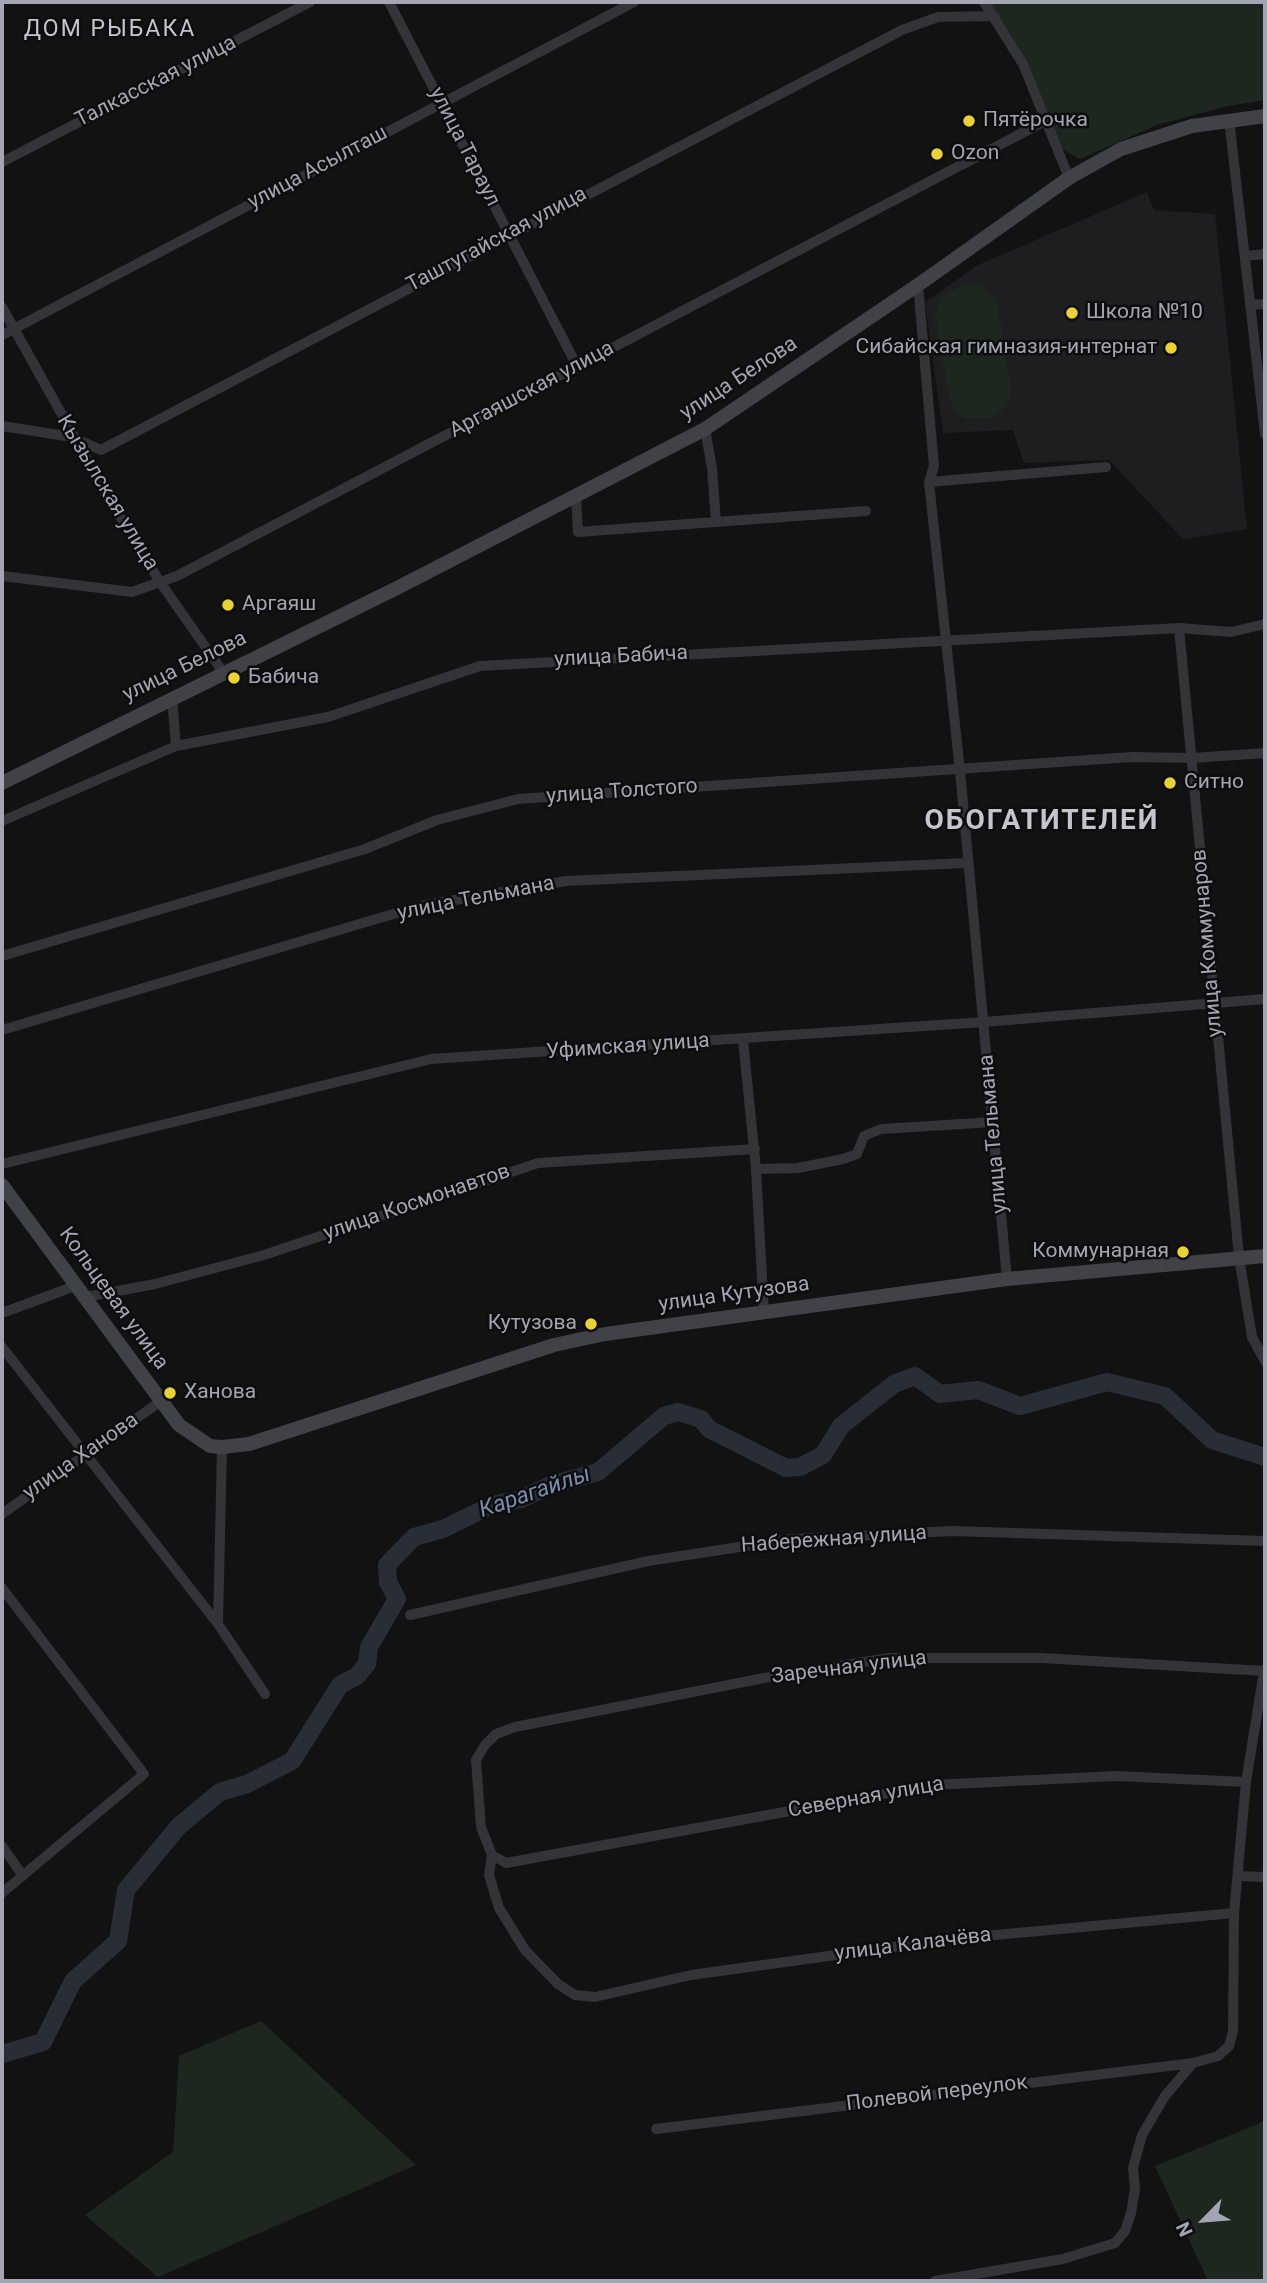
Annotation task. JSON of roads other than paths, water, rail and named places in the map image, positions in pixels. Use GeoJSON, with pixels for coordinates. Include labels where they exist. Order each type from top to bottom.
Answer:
{"type":"FeatureCollection","features":[{"type":"Feature","properties":{"kind":"main road","name":"улица Белова"},"geometry":{"type":"LineString","coordinates":[[2,783],[576,497],[705,429],[918,285],[1069,178],[1121,149],[1157,135],[1229,119],[1265,116]]}},
{"type":"Feature","properties":{"kind":"main road","name":"Кольцевая улица"},"geometry":{"type":"LineString","coordinates":[[2,1185],[161,1401],[191,1436],[209,1446],[222,1447]]}},
{"type":"Feature","properties":{"kind":"main road","name":"улица Кутузова"},"geometry":{"type":"LineString","coordinates":[[222,1447],[248,1444],[554,1345],[605,1334],[1007,1279],[1265,1256]]}},
{"type":"Feature","properties":{"kind":"street","name":"Талкасская улица"},"geometry":{"type":"LineString","coordinates":[[2,162],[310,2]]}},
{"type":"Feature","properties":{"kind":"street","name":"улица Тараул"},"geometry":{"type":"LineString","coordinates":[[388,2],[577,366]]}},
{"type":"Feature","properties":{"kind":"street","name":"улица Асылташ"},"geometry":{"type":"LineString","coordinates":[[2,335],[634,2]]}},
{"type":"Feature","properties":{"kind":"street"},"geometry":{"type":"LineString","coordinates":[[984,2],[1023,64],[1069,178]]}},
{"type":"Feature","properties":{"kind":"street","name":"Таштугайская улица"},"geometry":{"type":"LineString","coordinates":[[2,426],[72,437],[102,450],[902,30],[938,17],[994,16]]}},
{"type":"Feature","properties":{"kind":"street"},"geometry":{"type":"LineString","coordinates":[[1229,119],[1250,305],[1262,382],[1265,434]]}},
{"type":"Feature","properties":{"kind":"street","name":"Аргаяшская улица"},"geometry":{"type":"LineString","coordinates":[[2,576],[132,592],[160,582],[1045,121]]}},
{"type":"Feature","properties":{"kind":"street"},"geometry":{"type":"LineString","coordinates":[[1246,256],[1265,254]]}},
{"type":"Feature","properties":{"kind":"street"},"geometry":{"type":"LineString","coordinates":[[918,285],[934,466],[929,482],[944,640]]}},
{"type":"Feature","properties":{"kind":"street"},"geometry":{"type":"LineString","coordinates":[[1250,305],[1265,303]]}},
{"type":"Feature","properties":{"kind":"street","name":"Кызылская улица"},"geometry":{"type":"LineString","coordinates":[[2,307],[72,437],[160,582],[223,672]]}},
{"type":"Feature","properties":{"kind":"street"},"geometry":{"type":"LineString","coordinates":[[705,429],[712,468],[716,522]]}},
{"type":"Feature","properties":{"kind":"street"},"geometry":{"type":"LineString","coordinates":[[929,482],[1106,467]]}},
{"type":"Feature","properties":{"kind":"street"},"geometry":{"type":"LineString","coordinates":[[576,497],[578,532],[866,511]]}},
{"type":"Feature","properties":{"kind":"street","name":"улица Бабича"},"geometry":{"type":"LineString","coordinates":[[2,821],[176,746],[328,717],[480,666],[1179,628],[1231,632],[1256,629],[1265,624]]}},
{"type":"Feature","properties":{"kind":"street","name":"улица Коммунаров"},"geometry":{"type":"LineString","coordinates":[[1179,628],[1239,1257],[1252,1337],[1265,1361]]}},
{"type":"Feature","properties":{"kind":"street","name":"улица Тельмана"},"geometry":{"type":"LineString","coordinates":[[944,640],[960,771],[966,863],[984,1022],[1007,1279]]}},
{"type":"Feature","properties":{"kind":"street"},"geometry":{"type":"LineString","coordinates":[[172,697],[176,746]]}},
{"type":"Feature","properties":{"kind":"street","name":"улица Толстого"},"geometry":{"type":"LineString","coordinates":[[2,957],[365,849],[437,820],[518,799],[960,771],[1132,757],[1192,758],[1265,753]]}},
{"type":"Feature","properties":{"kind":"street","name":"улица Тельмана"},"geometry":{"type":"LineString","coordinates":[[2,1030],[420,906],[566,881],[966,863]]}},
{"type":"Feature","properties":{"kind":"street","name":"Уфимская улица"},"geometry":{"type":"LineString","coordinates":[[2,1164],[431,1059],[743,1040],[1265,999]]}},
{"type":"Feature","properties":{"kind":"street"},"geometry":{"type":"LineString","coordinates":[[743,1040],[756,1169],[764,1312]]}},
{"type":"Feature","properties":{"kind":"street"},"geometry":{"type":"LineString","coordinates":[[756,1169],[798,1167],[843,1159],[857,1154],[864,1136],[881,1129],[993,1122]]}},
{"type":"Feature","properties":{"kind":"street","name":"улица Космонавтов"},"geometry":{"type":"LineString","coordinates":[[2,1313],[82,1291],[155,1284],[264,1255],[538,1163],[754,1149]]}},
{"type":"Feature","properties":{"kind":"street"},"geometry":{"type":"LineString","coordinates":[[2,1347],[218,1624],[265,1694]]}},
{"type":"Feature","properties":{"kind":"street","name":"улица Ханова"},"geometry":{"type":"LineString","coordinates":[[2,1514],[161,1401]]}},
{"type":"Feature","properties":{"kind":"street"},"geometry":{"type":"LineString","coordinates":[[218,1624],[222,1447]]}},
{"type":"Feature","properties":{"kind":"street","name":"Набережная улица"},"geometry":{"type":"LineString","coordinates":[[410,1615],[648,1561],[792,1539],[952,1531],[1265,1541]]}},
{"type":"Feature","properties":{"kind":"street"},"geometry":{"type":"LineString","coordinates":[[2,1588],[144,1774],[2,1893]]}},
{"type":"Feature","properties":{"kind":"street","name":"Заречная улица"},"geometry":{"type":"LineString","coordinates":[[492,1854],[481,1827],[476,1760],[496,1734],[515,1727],[765,1678],[889,1658],[1041,1658],[1264,1671]]}},
{"type":"Feature","properties":{"kind":"street"},"geometry":{"type":"LineString","coordinates":[[1234,1913],[1246,1782],[1264,1671]]}},
{"type":"Feature","properties":{"kind":"street","name":"Северная улица"},"geometry":{"type":"LineString","coordinates":[[492,1854],[506,1863],[932,1784],[1116,1776],[1246,1782]]}},
{"type":"Feature","properties":{"kind":"street"},"geometry":{"type":"LineString","coordinates":[[2,1846],[23,1876]]}},
{"type":"Feature","properties":{"kind":"street","name":"улица Калачёва"},"geometry":{"type":"LineString","coordinates":[[492,1854],[489,1875],[499,1908],[525,1950],[558,1984],[575,1995],[595,1997],[691,1975],[952,1938],[1234,1913]]}},
{"type":"Feature","properties":{"kind":"street"},"geometry":{"type":"LineString","coordinates":[[1239,1876],[1265,1877]]}},
{"type":"Feature","properties":{"kind":"street","name":"Полевой переулок"},"geometry":{"type":"LineString","coordinates":[[656,2129],[1194,2063],[1218,2056],[1228,2046],[1233,2031],[1234,1913]]}},
{"type":"Feature","properties":{"kind":"street"},"geometry":{"type":"LineString","coordinates":[[935,2281],[1063,2259],[1115,2243],[1125,2231],[1131,2213],[1135,2189],[1133,2168],[1142,2135],[1165,2095],[1194,2063]]}},
{"type":"Feature","properties":{"kind":"waterway","name":"Карагайлы"},"geometry":{"type":"LineString","coordinates":[[2,2054],[43,2042],[73,1981],[118,1941],[126,1890],[179,1826],[220,1792],[247,1784],[292,1761],[340,1685],[357,1676],[367,1664],[369,1647],[397,1599],[388,1582],[387,1565],[414,1537],[443,1529],[492,1505],[521,1499],[551,1485],[598,1472],[664,1416],[678,1412],[701,1419],[709,1429],[786,1468],[800,1467],[823,1455],[841,1426],[894,1384],[915,1376],[940,1394],[978,1390],[1020,1406],[1107,1382],[1165,1396],[1212,1440],[1265,1457]]}},
{"type":"Feature","properties":{"kind":"place","name":"Пятёрочка"},"geometry":{"type":"Point","coordinates":[969,121]}},
{"type":"Feature","properties":{"kind":"place","name":"Ozon"},"geometry":{"type":"Point","coordinates":[937,154]}},
{"type":"Feature","properties":{"kind":"place","name":"Школа №10"},"geometry":{"type":"Point","coordinates":[1072,313]}},
{"type":"Feature","properties":{"kind":"place","name":"Сибайская гимназия-интернат"},"geometry":{"type":"Point","coordinates":[1171,348]}},
{"type":"Feature","properties":{"kind":"place","name":"Аргаяш"},"geometry":{"type":"Point","coordinates":[228,605]}},
{"type":"Feature","properties":{"kind":"place","name":"Бабича"},"geometry":{"type":"Point","coordinates":[234,678]}},
{"type":"Feature","properties":{"kind":"place","name":"Ситно"},"geometry":{"type":"Point","coordinates":[1170,783]}},
{"type":"Feature","properties":{"kind":"place","name":"Коммунарная"},"geometry":{"type":"Point","coordinates":[1183,1252]}},
{"type":"Feature","properties":{"kind":"place","name":"Кутузова"},"geometry":{"type":"Point","coordinates":[591,1324]}},
{"type":"Feature","properties":{"kind":"place","name":"Ханова"},"geometry":{"type":"Point","coordinates":[170,1393]}},
{"type":"Feature","properties":{"kind":"district","name":"ДОМ РЫБАКА"},"geometry":{"type":"Point","coordinates":[110,30]}},
{"type":"Feature","properties":{"kind":"district","name":"ОБОГАТИТЕЛЕЙ"},"geometry":{"type":"Point","coordinates":[1042,822]}}]}
